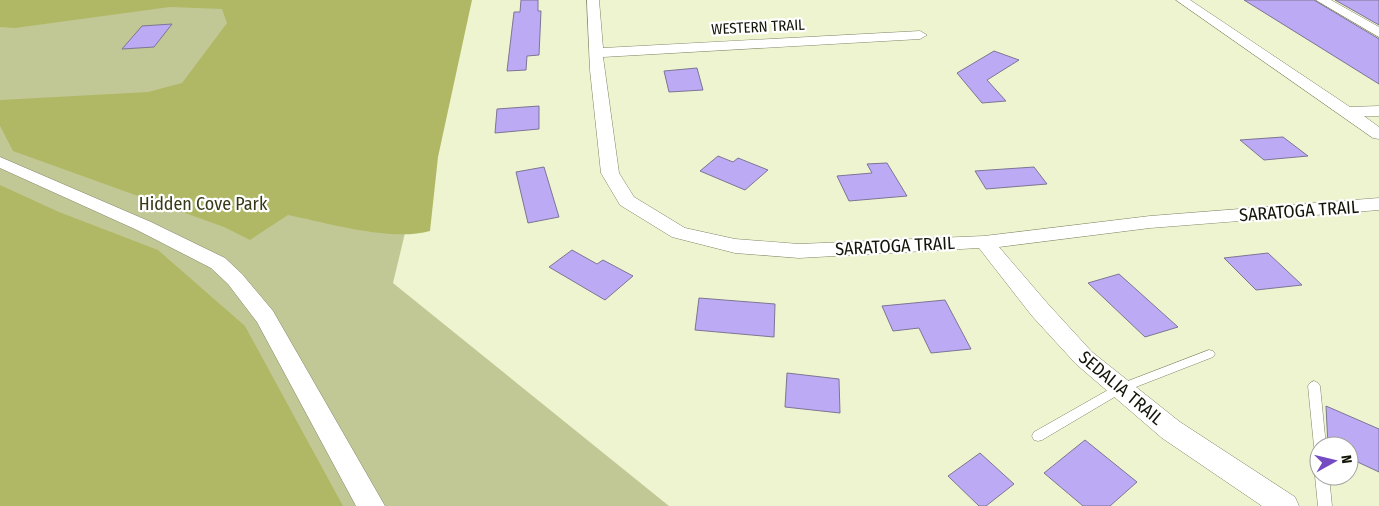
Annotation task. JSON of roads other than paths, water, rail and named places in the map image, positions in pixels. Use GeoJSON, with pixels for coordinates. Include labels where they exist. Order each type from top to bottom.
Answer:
{"type":"FeatureCollection","features":[{"type":"Feature","properties":{"kind":"street","name":"SARATOGA TRAIL"},"geometry":{"type":"LineString","coordinates":[[593,0],[597,53],[596,70],[610,173],[627,201],[680,233],[735,246],[799,251],[984,242],[1150,222],[1379,204]]}},
{"type":"Feature","properties":{"kind":"street"},"geometry":{"type":"LineString","coordinates":[[1182,0],[1379,134]]}},
{"type":"Feature","properties":{"kind":"street"},"geometry":{"type":"LineString","coordinates":[[1322,0],[1379,33]]}},
{"type":"Feature","properties":{"kind":"street","name":"WESTERN TRAIL"},"geometry":{"type":"LineString","coordinates":[[597,53],[920,35]]}},
{"type":"Feature","properties":{"kind":"street"},"geometry":{"type":"LineString","coordinates":[[1347,112],[1379,111]]}},
{"type":"Feature","properties":{"kind":"street"},"geometry":{"type":"LineString","coordinates":[[0,162],[144,226],[218,262],[235,279],[265,317],[371,506]]}},
{"type":"Feature","properties":{"kind":"street","name":"SEDALIA TRAIL"},"geometry":{"type":"LineString","coordinates":[[984,242],[1040,310],[1084,358],[1171,430],[1285,506]]}},
{"type":"Feature","properties":{"kind":"lane"},"geometry":{"type":"LineString","coordinates":[[1038,436],[1120,389],[1209,354]]}},
{"type":"Feature","properties":{"kind":"lane"},"geometry":{"type":"LineString","coordinates":[[1314,386],[1319,436]]}},
{"type":"Feature","properties":{"kind":"lane"},"geometry":{"type":"LineString","coordinates":[[1323,486],[1325,506]]}},
{"type":"Feature","properties":{"kind":"park label","name":"Hidden Cove Park"},"geometry":{"type":"Point","coordinates":[203,204]}}]}
